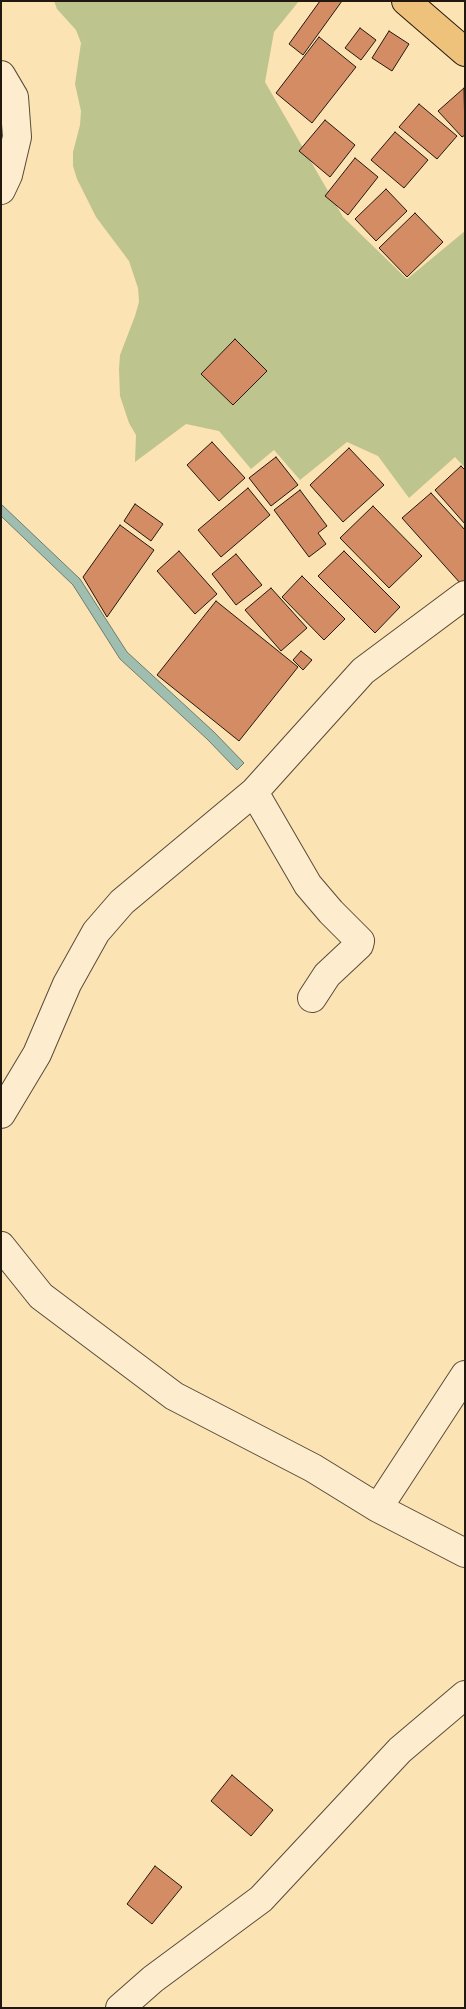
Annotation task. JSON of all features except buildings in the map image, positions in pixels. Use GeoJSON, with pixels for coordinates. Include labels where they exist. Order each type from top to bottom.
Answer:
{"type":"FeatureCollection","features":[{"type":"Feature","properties":{"kind":"main road"},"geometry":{"type":"LineString","coordinates":[[406,1],[465,52]]}},
{"type":"Feature","properties":{"kind":"street"},"geometry":{"type":"LineString","coordinates":[[1,75],[14,97],[17,137],[8,175],[1,190]]}},
{"type":"Feature","properties":{"kind":"street"},"geometry":{"type":"LineString","coordinates":[[1,1114],[37,1054],[67,984],[96,932],[122,902],[254,792],[363,671],[465,596]]}},
{"type":"Feature","properties":{"kind":"street"},"geometry":{"type":"LineString","coordinates":[[254,792],[308,885],[331,912],[360,941],[327,975],[312,998]]}},
{"type":"Feature","properties":{"kind":"street"},"geometry":{"type":"LineString","coordinates":[[1,1246],[41,1296],[174,1396],[313,1468],[378,1508],[465,1553]]}},
{"type":"Feature","properties":{"kind":"street"},"geometry":{"type":"LineString","coordinates":[[378,1508],[465,1375]]}},
{"type":"Feature","properties":{"kind":"street"},"geometry":{"type":"LineString","coordinates":[[120,2008],[153,1979],[261,1898],[400,1750],[465,1695]]}},
{"type":"Feature","properties":{"kind":"green space"},"geometry":{"type":"Polygon","coordinates":[[[54,1],[299,1],[274,32],[265,82],[343,217],[407,279],[465,231],[465,468],[455,457],[409,498],[378,456],[347,442],[300,480],[274,450],[251,469],[219,431],[186,424],[135,462],[136,435],[129,423],[120,396],[119,369],[120,355],[139,302],[138,288],[129,261],[96,217],[77,179],[73,166],[73,152],[80,125],[81,111],[75,84],[81,43],[76,30],[57,9],[54,1]]]}},
{"type":"Feature","properties":{"kind":"shaded area"},"geometry":{"type":"Polygon","coordinates":[[[1,504],[80,579],[127,652],[214,732],[244,763],[237,770],[207,739],[120,659],[73,585],[1,516],[1,504]]]}}]}
